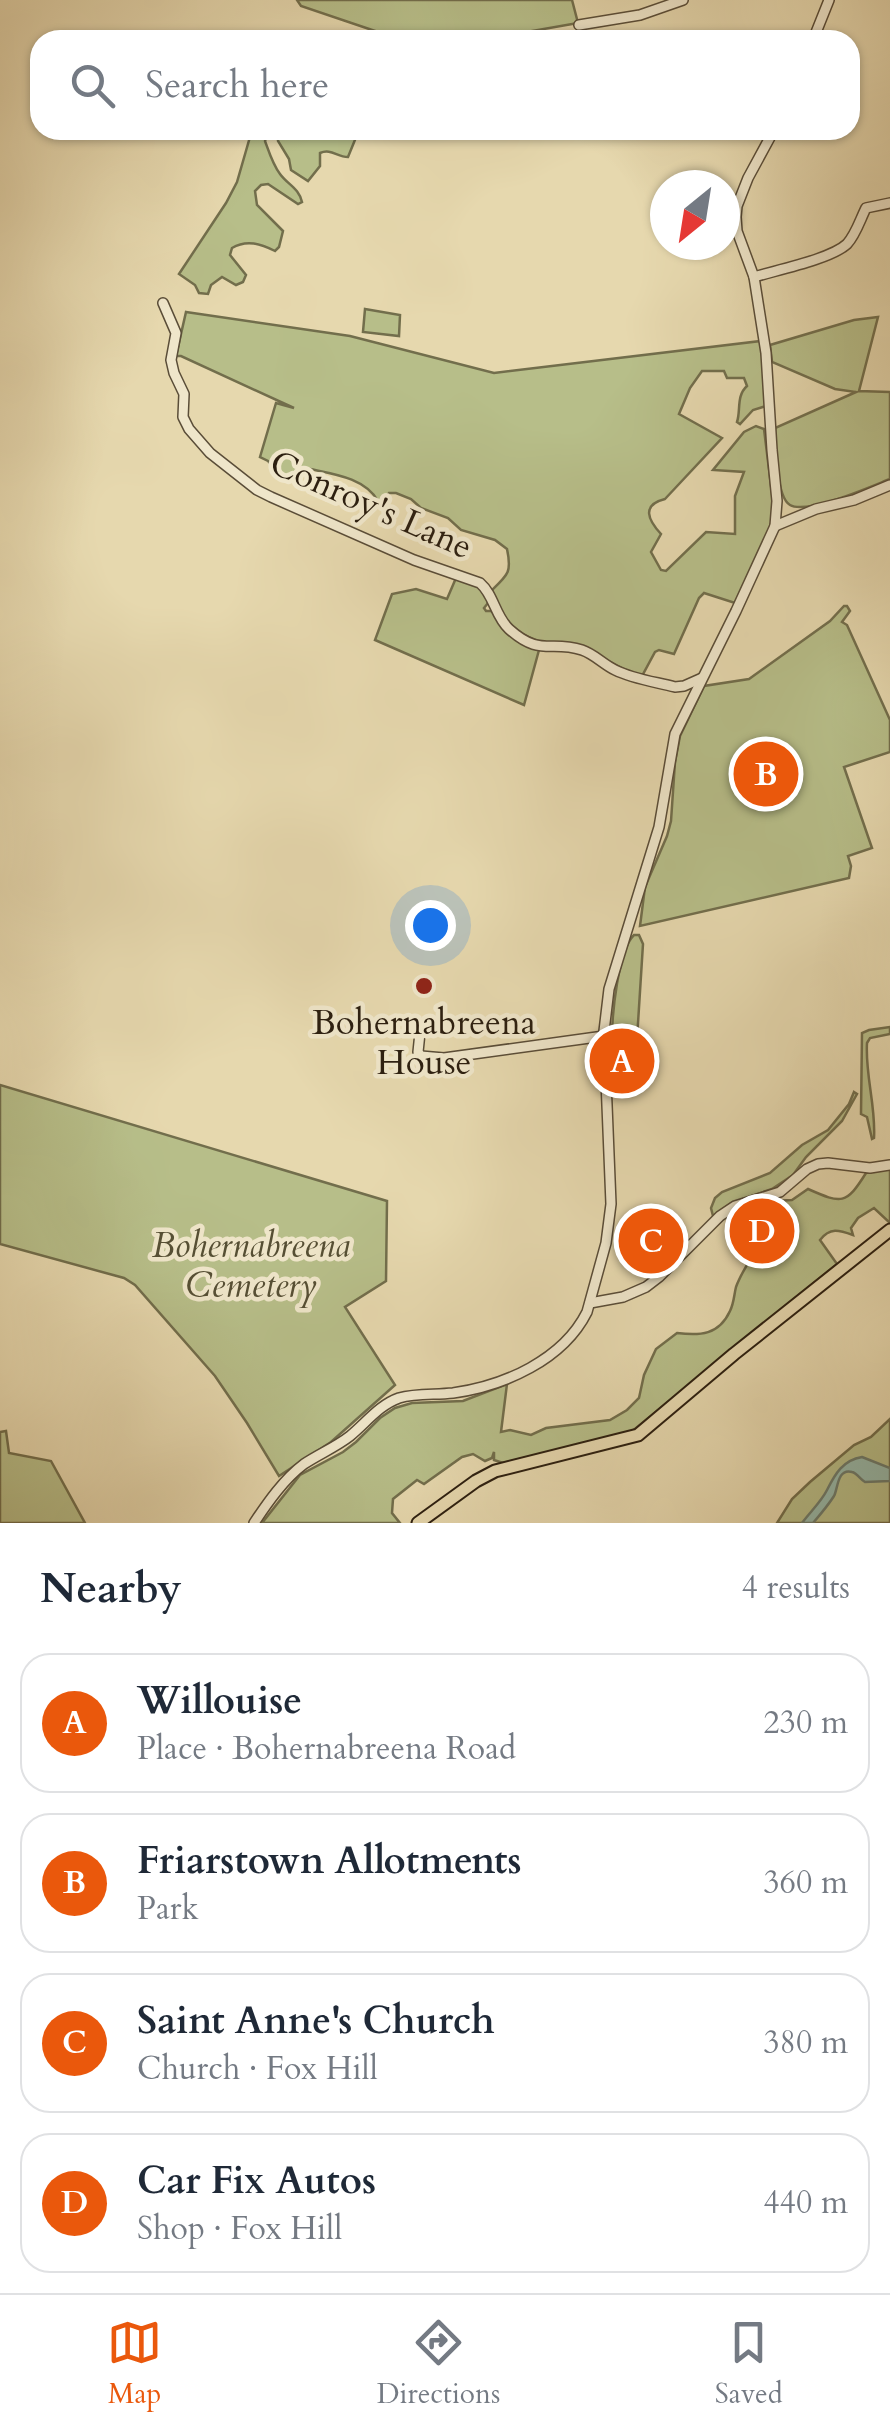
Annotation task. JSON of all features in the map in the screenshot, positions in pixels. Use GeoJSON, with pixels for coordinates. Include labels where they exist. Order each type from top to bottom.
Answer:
{"type":"FeatureCollection","features":[{"type":"Feature","properties":{"kind":"main road"},"geometry":{"type":"LineString","coordinates":[[418,1523],[495,1472],[638,1435],[890,1230]]}},
{"type":"Feature","properties":{"kind":"street"},"geometry":{"type":"LineString","coordinates":[[579,25],[640,15],[683,0]]}},
{"type":"Feature","properties":{"kind":"street"},"geometry":{"type":"LineString","coordinates":[[816,30],[829,0]]}},
{"type":"Feature","properties":{"kind":"street"},"geometry":{"type":"LineString","coordinates":[[254,1523],[295,1472],[348,1438],[389,1403],[409,1396],[472,1389],[538,1364],[568,1340],[590,1303],[611,1204],[604,1036],[608,989],[659,827],[680,722],[775,526],[777,501],[766,353],[754,277],[737,231],[737,206],[769,140]]}},
{"type":"Feature","properties":{"kind":"street"},"geometry":{"type":"LineString","coordinates":[[754,277],[841,248],[853,236],[866,208],[890,203]]}},
{"type":"Feature","properties":{"kind":"street","name":"Conroy's Lane"},"geometry":{"type":"LineString","coordinates":[[163,304],[176,332],[171,360],[184,394],[185,422],[210,453],[258,490],[414,560],[480,583],[488,590],[495,612],[506,626],[529,643],[581,650],[618,672],[675,687],[702,678]]}},
{"type":"Feature","properties":{"kind":"street"},"geometry":{"type":"LineString","coordinates":[[775,526],[890,485]]}},
{"type":"Feature","properties":{"kind":"street"},"geometry":{"type":"LineString","coordinates":[[420,1023],[418,1052],[429,1058],[604,1036]]}},
{"type":"Feature","properties":{"kind":"street"},"geometry":{"type":"LineString","coordinates":[[590,1303],[646,1286],[720,1216],[736,1206],[780,1192],[807,1169],[818,1164],[870,1168],[890,1165]]}},
{"type":"Feature","properties":{"kind":"green space"},"geometry":{"type":"Polygon","coordinates":[[[297,0],[572,0],[578,23],[538,30],[372,30],[301,6],[297,0]]]}},
{"type":"Feature","properties":{"kind":"green space"},"geometry":{"type":"Polygon","coordinates":[[[249,140],[265,140],[273,163],[302,202],[298,204],[268,184],[261,185],[255,191],[257,205],[283,231],[279,247],[275,251],[249,243],[232,248],[230,255],[246,275],[243,282],[236,285],[222,277],[211,285],[208,294],[199,293],[195,285],[179,274],[237,182],[249,140]]]}},
{"type":"Feature","properties":{"kind":"green space"},"geometry":{"type":"Polygon","coordinates":[[[355,140],[348,157],[320,153],[320,166],[308,181],[291,170],[278,141],[355,140]]]}},
{"type":"Feature","properties":{"kind":"green space"},"geometry":{"type":"Polygon","coordinates":[[[365,309],[400,315],[399,336],[363,332],[365,309]]]}},
{"type":"Feature","properties":{"kind":"green space"},"geometry":{"type":"Polygon","coordinates":[[[186,312],[350,336],[494,373],[761,341],[766,406],[753,410],[740,424],[740,399],[747,386],[744,378],[727,378],[724,371],[702,371],[690,388],[679,414],[722,438],[665,499],[652,505],[650,518],[661,534],[651,552],[661,570],[666,571],[706,532],[735,534],[735,496],[744,472],[713,470],[744,432],[756,426],[764,429],[774,510],[771,526],[735,603],[704,593],[674,654],[655,652],[642,676],[598,657],[534,639],[509,623],[492,590],[509,568],[507,549],[495,540],[461,530],[448,518],[396,493],[378,501],[365,487],[339,475],[310,469],[298,478],[282,478],[260,457],[276,403],[294,408],[176,356],[186,312]]]}},
{"type":"Feature","properties":{"kind":"green space"},"geometry":{"type":"Polygon","coordinates":[[[878,317],[859,391],[890,392],[890,479],[824,503],[790,505],[779,481],[775,428],[856,392],[835,389],[772,362],[770,345],[854,320],[878,317]]]}},
{"type":"Feature","properties":{"kind":"green space"},"geometry":{"type":"Polygon","coordinates":[[[456,578],[480,588],[488,603],[486,611],[539,650],[524,705],[375,640],[392,594],[416,589],[447,599],[456,578]]]}},
{"type":"Feature","properties":{"kind":"green space"},"geometry":{"type":"Polygon","coordinates":[[[844,606],[850,611],[842,622],[847,625],[890,720],[890,752],[844,767],[872,848],[848,856],[849,878],[640,926],[645,887],[671,821],[680,736],[704,686],[749,679],[830,621],[844,606]]]}},
{"type":"Feature","properties":{"kind":"green space"},"geometry":{"type":"Polygon","coordinates":[[[634,935],[639,935],[643,944],[637,1039],[612,1038],[620,968],[634,935]]]}},
{"type":"Feature","properties":{"kind":"green space"},"geometry":{"type":"Polygon","coordinates":[[[890,1027],[890,1034],[870,1038],[867,1043],[872,1139],[867,1117],[861,1114],[862,1033],[890,1027]]]}},
{"type":"Feature","properties":{"kind":"green space","name":"Bohernabreena Cemetery"},"geometry":{"type":"Polygon","coordinates":[[[0,1085],[387,1201],[386,1281],[345,1307],[395,1385],[331,1442],[279,1476],[215,1376],[135,1285],[124,1278],[0,1244],[0,1085]]]}},
{"type":"Feature","properties":{"kind":"green space"},"geometry":{"type":"Polygon","coordinates":[[[854,1092],[857,1094],[842,1121],[793,1175],[772,1189],[731,1203],[713,1216],[715,1198],[770,1173],[802,1145],[828,1130],[854,1092]]]}},
{"type":"Feature","properties":{"kind":"green space"},"geometry":{"type":"Polygon","coordinates":[[[890,1168],[890,1223],[874,1208],[858,1218],[851,1228],[853,1235],[827,1233],[820,1240],[837,1264],[630,1433],[503,1463],[494,1460],[494,1452],[485,1461],[473,1454],[462,1457],[424,1484],[417,1480],[393,1499],[392,1513],[400,1523],[262,1523],[300,1475],[343,1452],[395,1408],[412,1403],[463,1401],[507,1384],[501,1432],[531,1435],[546,1428],[610,1420],[639,1398],[656,1349],[677,1333],[708,1332],[726,1319],[743,1271],[773,1225],[765,1219],[772,1201],[792,1200],[808,1189],[842,1199],[866,1173],[890,1168]]]}},
{"type":"Feature","properties":{"kind":"green space"},"geometry":{"type":"Polygon","coordinates":[[[890,1419],[890,1523],[777,1523],[792,1499],[810,1482],[890,1419]]]}},
{"type":"Feature","properties":{"kind":"green space"},"geometry":{"type":"Polygon","coordinates":[[[6,1431],[9,1453],[51,1461],[85,1523],[0,1523],[0,1432],[6,1431]]]}},
{"type":"Feature","properties":{"kind":"shaded area"},"geometry":{"type":"Polygon","coordinates":[[[862,1457],[890,1468],[890,1481],[865,1482],[854,1473],[843,1473],[834,1496],[818,1517],[813,1523],[802,1523],[840,1469],[862,1457]]]}},
{"type":"Feature","properties":{"kind":"place","name":"Friarstown Allotments"},"geometry":{"type":"Point","coordinates":[766,774]}},
{"type":"Feature","properties":{"kind":"place","name":"Bohernabreena House"},"geometry":{"type":"Point","coordinates":[424,986]}},
{"type":"Feature","properties":{"kind":"place","name":"Willouise"},"geometry":{"type":"Point","coordinates":[622,1061]}},
{"type":"Feature","properties":{"kind":"place","name":"Car Fix Autos"},"geometry":{"type":"Point","coordinates":[762,1231]}},
{"type":"Feature","properties":{"kind":"place","name":"Saint Anne's Church"},"geometry":{"type":"Point","coordinates":[651,1241]}}]}
